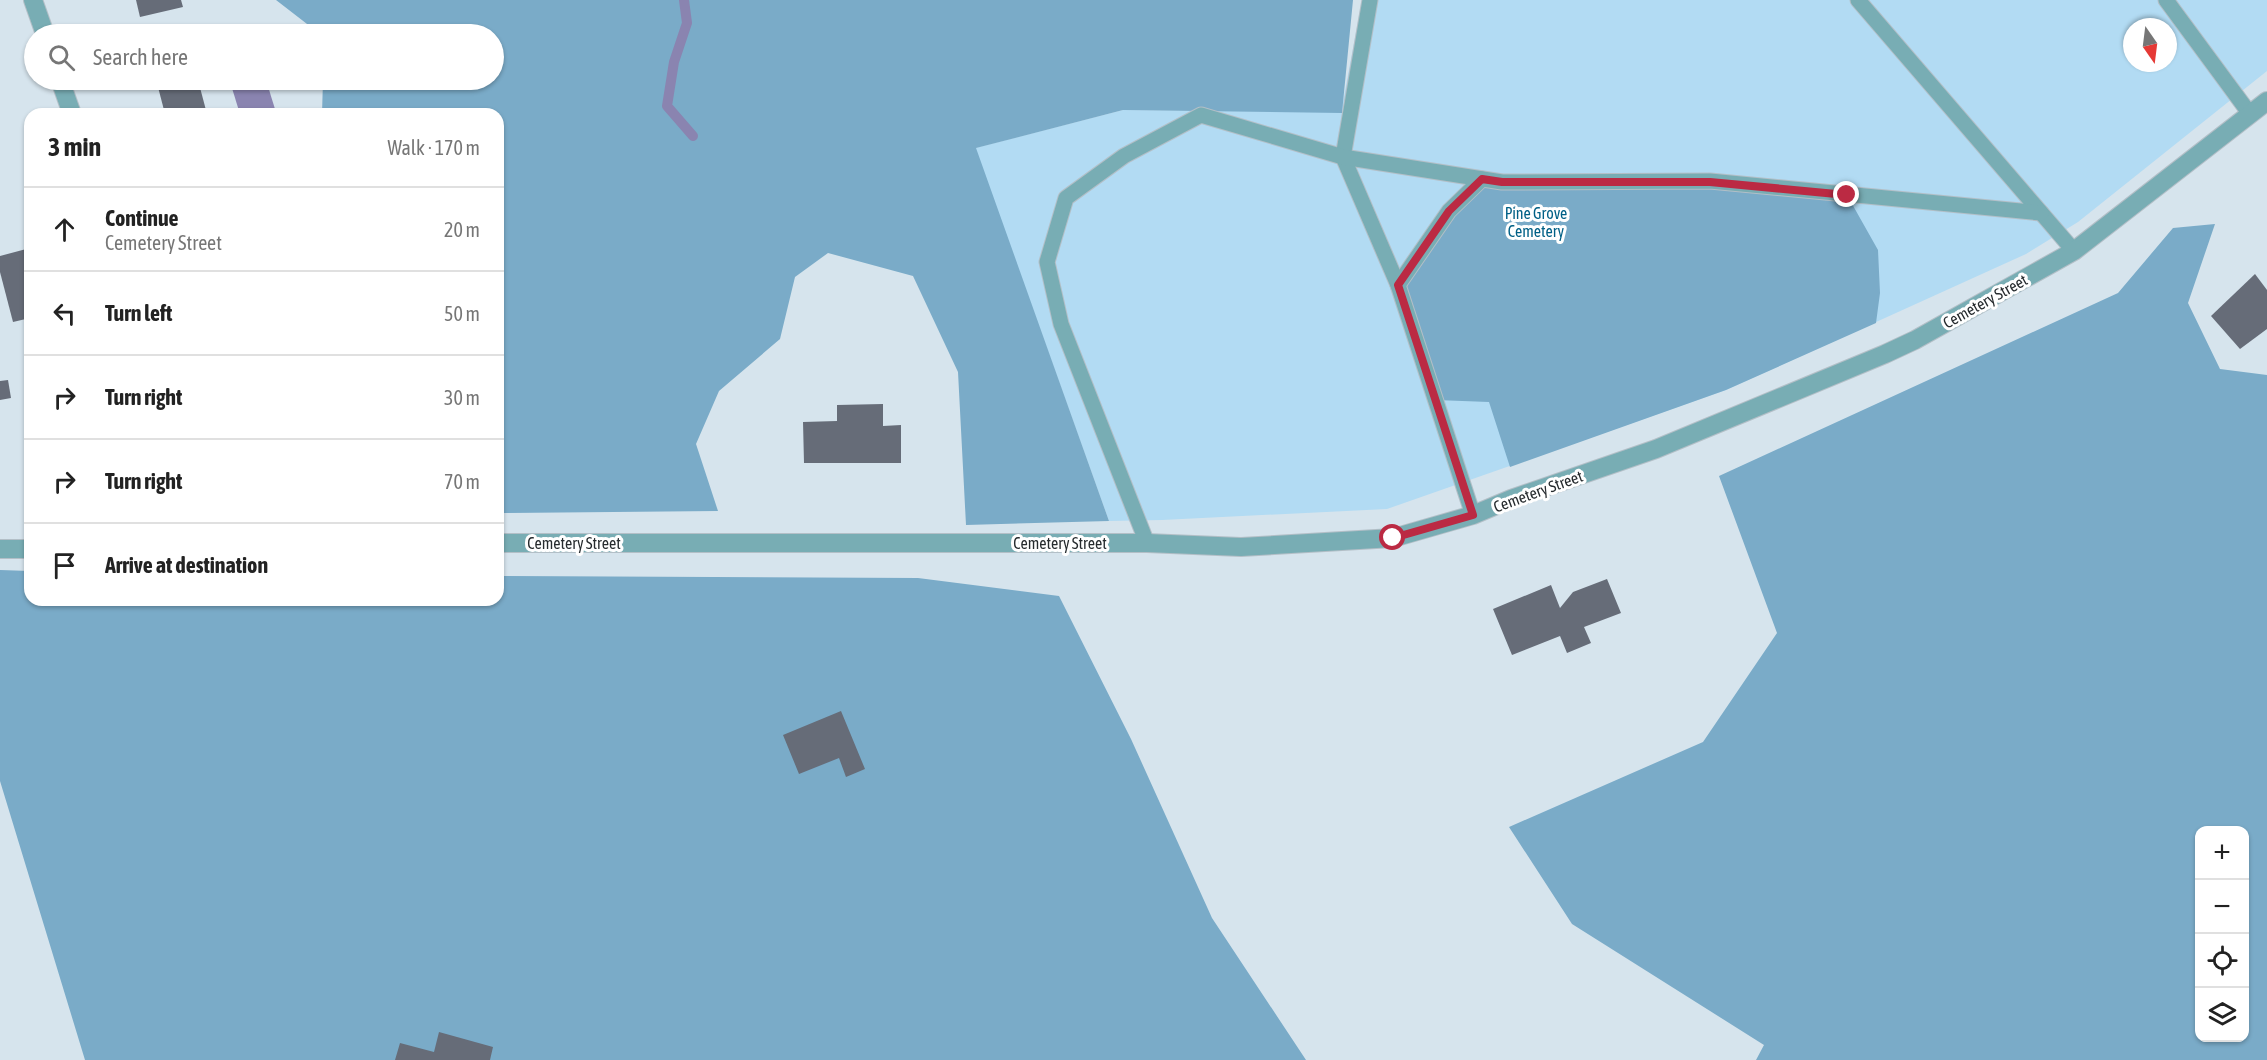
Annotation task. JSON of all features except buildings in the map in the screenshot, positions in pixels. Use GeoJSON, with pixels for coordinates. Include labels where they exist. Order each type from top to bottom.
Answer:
{"type":"FeatureCollection","features":[{"type":"Feature","properties":{"kind":"street"},"geometry":{"type":"LineString","coordinates":[[33,0],[41,24]]}},
{"type":"Feature","properties":{"kind":"street"},"geometry":{"type":"LineString","coordinates":[[64,90],[70,108]]}},
{"type":"Feature","properties":{"kind":"street","name":"Cemetery Street"},"geometry":{"type":"LineString","coordinates":[[504,543],[1148,543],[1241,548],[1393,538],[1473,515],[1656,449],[1916,340],[2074,251],[2267,101]]}},
{"type":"Feature","properties":{"kind":"street"},"geometry":{"type":"LineString","coordinates":[[0,549],[24,549]]}},
{"type":"Feature","properties":{"kind":"lane"},"geometry":{"type":"LineString","coordinates":[[1370,0],[1343,157],[1398,285],[1473,515]]}},
{"type":"Feature","properties":{"kind":"lane"},"geometry":{"type":"LineString","coordinates":[[1858,0],[2074,251]]}},
{"type":"Feature","properties":{"kind":"lane"},"geometry":{"type":"LineString","coordinates":[[2166,0],[2250,114]]}},
{"type":"Feature","properties":{"kind":"lane"},"geometry":{"type":"LineString","coordinates":[[1148,543],[1061,324],[1047,262],[1066,198],[1124,156],[1201,115],[1343,157],[1502,182],[1710,182],[2041,213]]}},
{"type":"Feature","properties":{"kind":"lane"},"geometry":{"type":"LineString","coordinates":[[1398,285],[1449,211],[1482,179]]}},
{"type":"Feature","properties":{"kind":"green space"},"geometry":{"type":"Polygon","coordinates":[[[276,0],[1353,0],[1342,113],[1123,110],[976,148],[1109,521],[966,525],[958,372],[913,276],[828,253],[795,277],[780,339],[719,391],[696,444],[718,511],[504,513],[504,108],[322,108],[323,90],[504,90],[504,24],[307,24],[276,0]]]}},
{"type":"Feature","properties":{"kind":"green space","name":"Pine Grove Cemetery"},"geometry":{"type":"Polygon","coordinates":[[[1362,0],[2267,0],[2267,71],[2078,222],[2026,254],[1726,390],[1387,509],[1109,521],[975,148],[1123,110],[1341,112],[1362,0]]]}},
{"type":"Feature","properties":{"kind":"green space"},"geometry":{"type":"Polygon","coordinates":[[[1482,179],[1710,181],[1847,195],[1878,250],[1880,293],[1876,323],[1726,390],[1510,467],[1489,402],[1436,400],[1398,285],[1482,179]]]}},
{"type":"Feature","properties":{"kind":"green space"},"geometry":{"type":"Polygon","coordinates":[[[2215,224],[2188,303],[2220,369],[2267,375],[2267,1060],[1756,1060],[1764,1045],[1572,924],[1509,827],[1703,742],[1777,633],[1719,476],[2118,293],[2173,228],[2215,224]]]}},
{"type":"Feature","properties":{"kind":"green space"},"geometry":{"type":"Polygon","coordinates":[[[0,570],[24,571],[24,606],[504,606],[504,576],[918,578],[1059,596],[1131,739],[1212,918],[1306,1060],[85,1060],[0,781],[0,570]]]}},
{"type":"Feature","properties":{"kind":"shaded area"},"geometry":{"type":"Polygon","coordinates":[[[233,90],[269,90],[275,108],[238,108],[233,90]]]}},
{"type":"Feature","properties":{"kind":"waterway"},"geometry":{"type":"LineString","coordinates":[[684,0],[687,23],[674,62],[667,106],[693,136]]}},
{"type":"Feature","properties":{"kind":"route"},"geometry":{"type":"LineString","coordinates":[[1393,538],[1473,515],[1398,285],[1449,211],[1482,179],[1502,182],[1710,182],[1847,195]]}}]}
